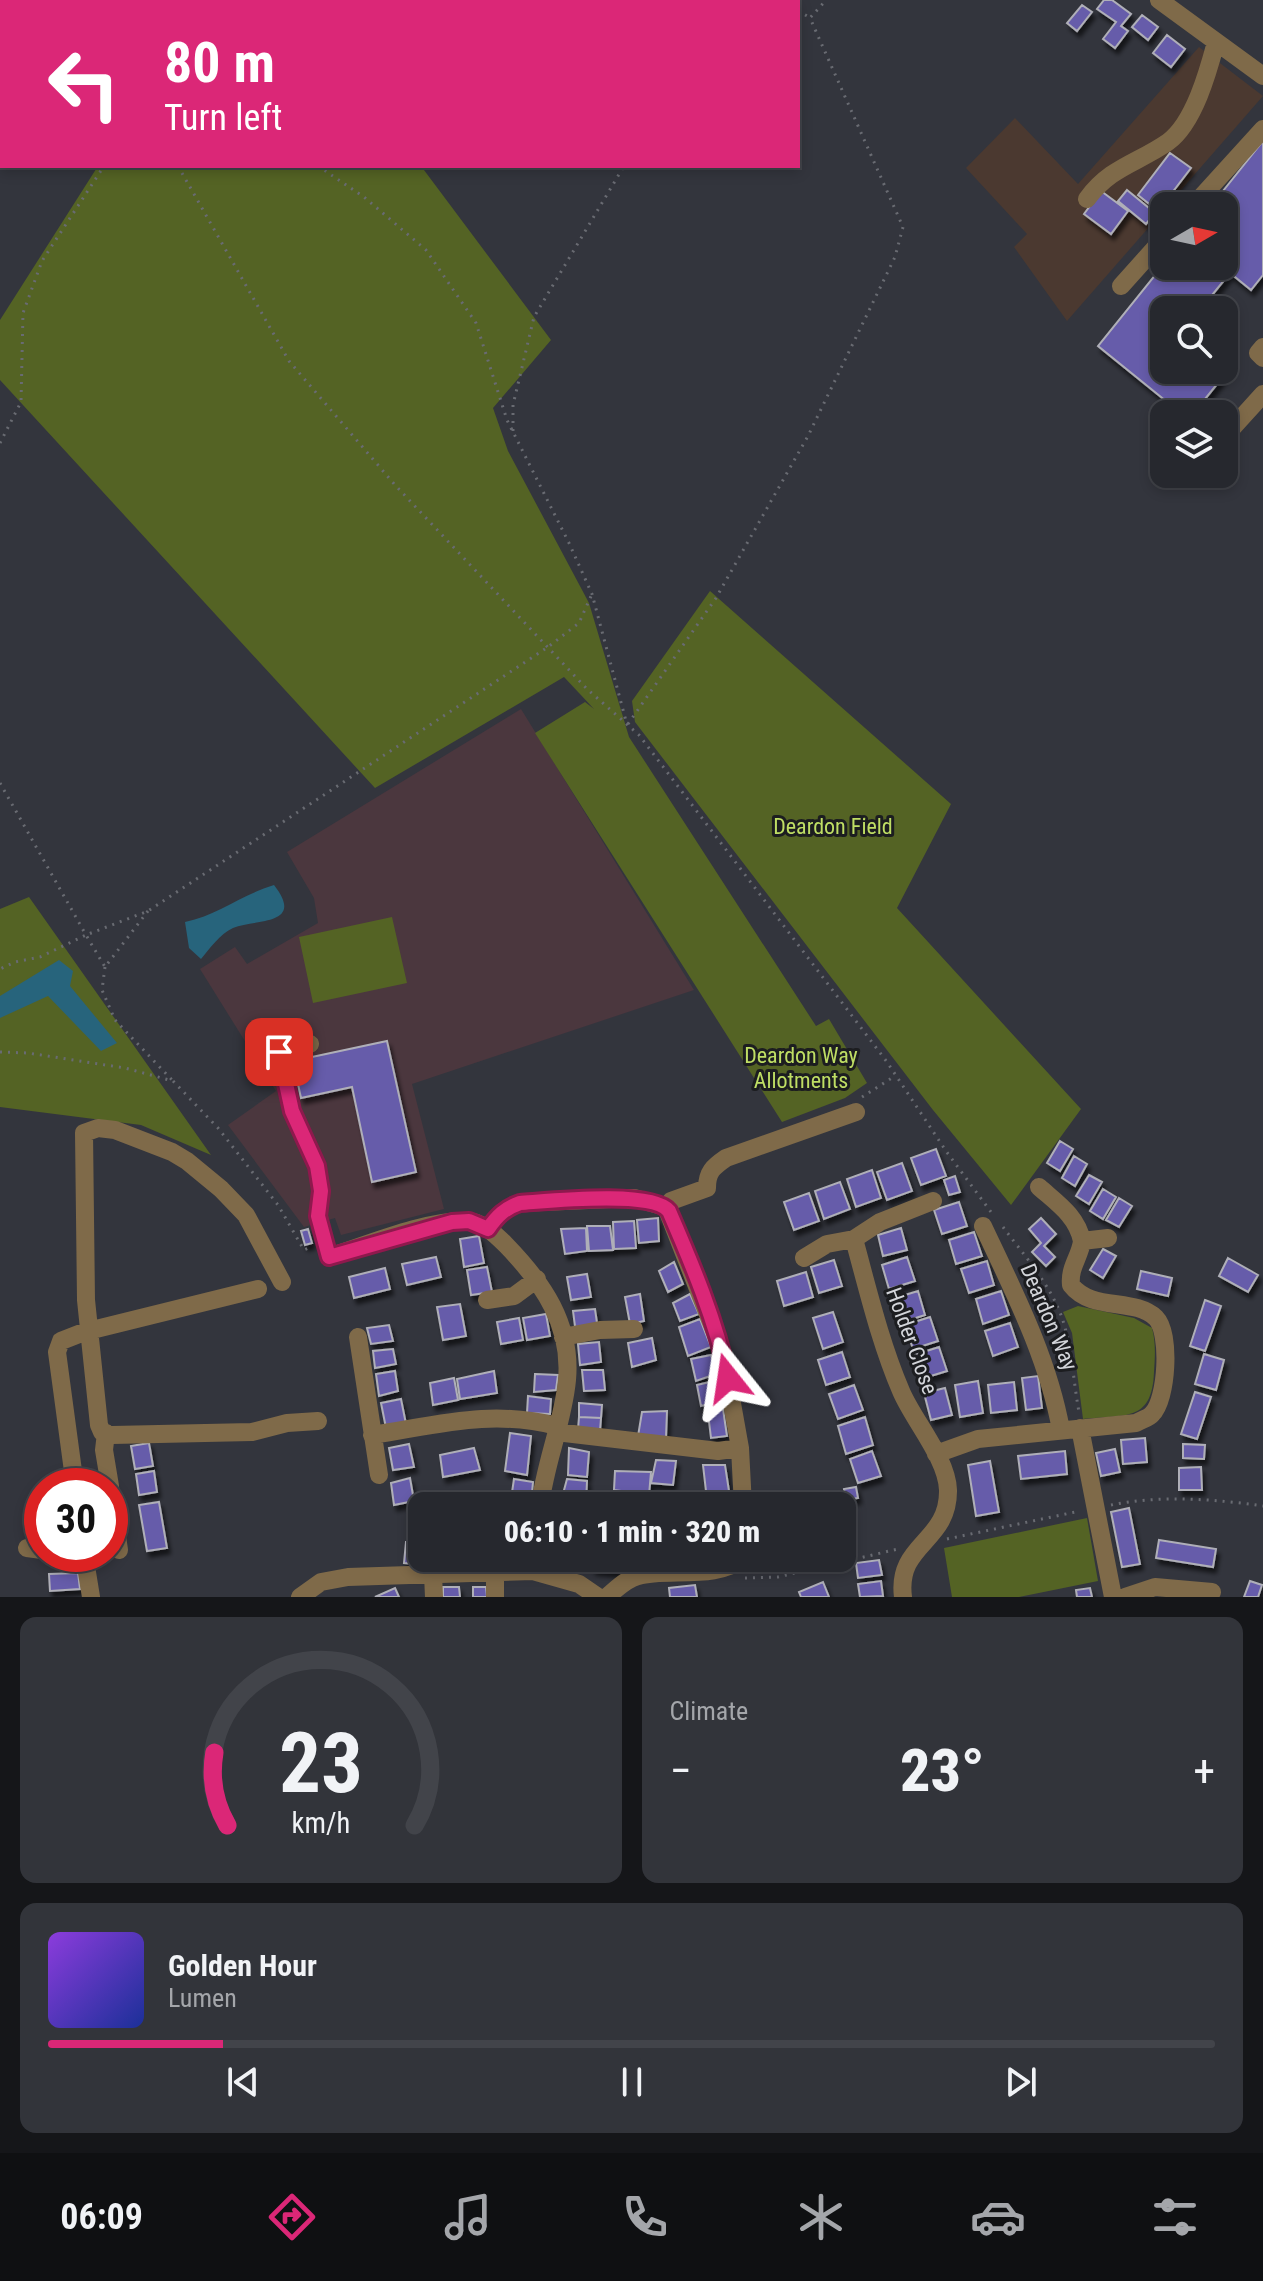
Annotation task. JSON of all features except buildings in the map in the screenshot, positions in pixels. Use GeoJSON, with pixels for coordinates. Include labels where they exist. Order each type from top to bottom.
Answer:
{"type":"FeatureCollection","features":[{"type":"Feature","properties":{"kind":"street"},"geometry":{"type":"LineString","coordinates":[[1159,0],[1263,76]]}},
{"type":"Feature","properties":{"kind":"street"},"geometry":{"type":"LineString","coordinates":[[1087,199],[1098,183],[1124,165],[1170,141],[1195,105],[1216,42]]}},
{"type":"Feature","properties":{"kind":"street"},"geometry":{"type":"LineString","coordinates":[[1206,192],[1263,129]]}},
{"type":"Feature","properties":{"kind":"street"},"geometry":{"type":"LineString","coordinates":[[1121,286],[1150,254]]}},
{"type":"Feature","properties":{"kind":"street"},"geometry":{"type":"LineString","coordinates":[[1263,347],[1258,353],[1263,358]]}},
{"type":"Feature","properties":{"kind":"street"},"geometry":{"type":"LineString","coordinates":[[1238,422],[1263,394]]}},
{"type":"Feature","properties":{"kind":"street"},"geometry":{"type":"LineString","coordinates":[[310,1044],[279,1052],[292,1111],[317,1166],[321,1191],[318,1216],[326,1249],[469,1221],[488,1229],[519,1258],[537,1279],[555,1309],[563,1337],[567,1376],[543,1492]]}},
{"type":"Feature","properties":{"kind":"street"},"geometry":{"type":"LineString","coordinates":[[742,1492],[740,1448],[723,1353],[670,1214],[671,1201],[707,1188],[707,1176],[713,1167],[726,1158],[856,1106]]}},
{"type":"Feature","properties":{"kind":"street"},"geometry":{"type":"LineString","coordinates":[[107,1468],[104,1450],[106,1433],[99,1425],[88,1331],[84,1133],[90,1130],[115,1130],[187,1161],[246,1215],[282,1282]]}},
{"type":"Feature","properties":{"kind":"street"},"geometry":{"type":"LineString","coordinates":[[1039,1187],[1074,1219],[1080,1227],[1082,1241],[1108,1238]]}},
{"type":"Feature","properties":{"kind":"street"},"geometry":{"type":"LineString","coordinates":[[488,1229],[508,1207],[520,1203],[634,1198],[670,1214]]}},
{"type":"Feature","properties":{"kind":"street"},"geometry":{"type":"LineString","coordinates":[[804,1258],[827,1244],[854,1239],[880,1222],[933,1201]]}},
{"type":"Feature","properties":{"kind":"street","name":"Deardon Way"},"geometry":{"type":"LineString","coordinates":[[983,1226],[1026,1318],[1070,1429]]}},
{"type":"Feature","properties":{"kind":"street","name":"Holder Close"},"geometry":{"type":"LineString","coordinates":[[854,1239],[882,1340],[897,1380],[936,1454]]}},
{"type":"Feature","properties":{"kind":"street","name":"Deardon Way"},"geometry":{"type":"LineString","coordinates":[[936,1454],[978,1439],[1136,1423],[1152,1415],[1163,1392],[1166,1339],[1157,1319],[1148,1313],[1091,1299],[1076,1292],[1071,1285],[1071,1267],[1081,1250],[1082,1241]]}},
{"type":"Feature","properties":{"kind":"street"},"geometry":{"type":"LineString","coordinates":[[487,1300],[514,1296],[537,1279]]}},
{"type":"Feature","properties":{"kind":"street"},"geometry":{"type":"LineString","coordinates":[[73,1468],[57,1352],[61,1341],[88,1331],[258,1289]]}},
{"type":"Feature","properties":{"kind":"street"},"geometry":{"type":"LineString","coordinates":[[563,1337],[600,1330],[634,1329]]}},
{"type":"Feature","properties":{"kind":"street"},"geometry":{"type":"LineString","coordinates":[[358,1337],[379,1475]]}},
{"type":"Feature","properties":{"kind":"street"},"geometry":{"type":"LineString","coordinates":[[372,1435],[484,1417],[537,1421],[557,1429],[718,1451],[740,1448]]}},
{"type":"Feature","properties":{"kind":"street"},"geometry":{"type":"LineString","coordinates":[[106,1433],[252,1432],[287,1423],[318,1421]]}},
{"type":"Feature","properties":{"kind":"street"},"geometry":{"type":"LineString","coordinates":[[1070,1429],[1111,1588]]}},
{"type":"Feature","properties":{"kind":"street"},"geometry":{"type":"LineString","coordinates":[[903,1597],[902,1580],[906,1563],[945,1515],[948,1486],[936,1454]]}},
{"type":"Feature","properties":{"kind":"street"},"geometry":{"type":"LineString","coordinates":[[87,1572],[91,1597]]}},
{"type":"Feature","properties":{"kind":"street"},"geometry":{"type":"LineString","coordinates":[[300,1597],[321,1582],[348,1577],[495,1572],[495,1597]]}},
{"type":"Feature","properties":{"kind":"street"},"geometry":{"type":"LineString","coordinates":[[552,1572],[598,1597]]}},
{"type":"Feature","properties":{"kind":"street"},"geometry":{"type":"LineString","coordinates":[[607,1597],[639,1575],[699,1572]]}},
{"type":"Feature","properties":{"kind":"street"},"geometry":{"type":"LineString","coordinates":[[433,1574],[434,1597]]}},
{"type":"Feature","properties":{"kind":"street"},"geometry":{"type":"LineString","coordinates":[[1134,1595],[1155,1587],[1212,1592]]}},
{"type":"Feature","properties":{"kind":"path"},"geometry":{"type":"LineString","coordinates":[[810,18],[826,0]]}},
{"type":"Feature","properties":{"kind":"path"},"geometry":{"type":"LineString","coordinates":[[628,724],[716,598],[808,436],[895,257],[903,227],[810,18],[800,12]]}},
{"type":"Feature","properties":{"kind":"path"},"geometry":{"type":"LineString","coordinates":[[0,443],[21,402],[23,313],[42,261],[103,168]]}},
{"type":"Feature","properties":{"kind":"path"},"geometry":{"type":"LineString","coordinates":[[179,168],[289,361],[395,485],[587,689],[639,735],[895,1076],[856,1106]]}},
{"type":"Feature","properties":{"kind":"path"},"geometry":{"type":"LineString","coordinates":[[321,168],[364,197],[426,250],[476,323],[513,434],[592,594],[628,724]]}},
{"type":"Feature","properties":{"kind":"path"},"geometry":{"type":"LineString","coordinates":[[513,434],[513,405],[534,317],[623,168]]}},
{"type":"Feature","properties":{"kind":"path"},"geometry":{"type":"LineString","coordinates":[[0,969],[40,957],[148,911],[548,647],[579,623],[592,594]]}},
{"type":"Feature","properties":{"kind":"path"},"geometry":{"type":"LineString","coordinates":[[0,783],[105,967]]}},
{"type":"Feature","properties":{"kind":"path"},"geometry":{"type":"LineString","coordinates":[[148,911],[105,967],[102,990],[115,1020],[218,1128],[287,1218],[304,1250],[326,1249]]}},
{"type":"Feature","properties":{"kind":"path"},"geometry":{"type":"LineString","coordinates":[[0,1052],[28,1053],[125,1068],[173,1081]]}},
{"type":"Feature","properties":{"kind":"path"},"geometry":{"type":"LineString","coordinates":[[739,1578],[778,1577],[906,1547]]}},
{"type":"Feature","properties":{"kind":"shaded area"},"geometry":{"type":"Polygon","coordinates":[[[1199,47],[1263,96],[1179,192],[1150,192],[1150,226],[1067,321],[1014,247],[1027,234],[966,168],[1015,118],[1078,184],[1199,47]]]}},
{"type":"Feature","properties":{"kind":"shaded area"},"geometry":{"type":"Polygon","coordinates":[[[521,709],[694,990],[412,1084],[444,1209],[341,1235],[335,1218],[304,1227],[228,1125],[276,1091],[200,969],[235,947],[247,964],[318,923],[314,898],[287,852],[521,709]]]}},
{"type":"Feature","properties":{"kind":"green space","name":"Deardon Way Allotments"},"geometry":{"type":"Polygon","coordinates":[[[97,168],[422,168],[551,340],[493,408],[508,451],[589,603],[629,737],[816,1026],[829,1019],[867,1083],[845,1098],[782,1122],[535,733],[585,702],[594,709],[564,677],[375,788],[0,380],[0,320],[97,168]]]}},
{"type":"Feature","properties":{"kind":"green space","name":"Deardon Field"},"geometry":{"type":"Polygon","coordinates":[[[710,591],[951,804],[897,908],[1081,1109],[1011,1205],[933,1110],[635,722],[632,701],[710,591]]]}},
{"type":"Feature","properties":{"kind":"green space"},"geometry":{"type":"Polygon","coordinates":[[[29,897],[211,1155],[141,1125],[0,1107],[0,909],[29,897]]]}},
{"type":"Feature","properties":{"kind":"green space"},"geometry":{"type":"Polygon","coordinates":[[[392,917],[407,983],[313,1003],[299,937],[392,917]]]}},
{"type":"Feature","properties":{"kind":"green space"},"geometry":{"type":"Polygon","coordinates":[[[1078,1306],[1134,1318],[1152,1328],[1155,1350],[1152,1388],[1148,1400],[1134,1413],[1083,1419],[1072,1333],[1063,1312],[1078,1306]]]}},
{"type":"Feature","properties":{"kind":"green space"},"geometry":{"type":"Polygon","coordinates":[[[1087,1518],[1098,1581],[1019,1597],[952,1597],[944,1548],[1087,1518]]]}},
{"type":"Feature","properties":{"kind":"water"},"geometry":{"type":"Polygon","coordinates":[[[274,885],[282,898],[284,908],[281,914],[233,928],[219,938],[201,959],[189,948],[185,922],[274,885]]]}},
{"type":"Feature","properties":{"kind":"water"},"geometry":{"type":"Polygon","coordinates":[[[59,960],[73,971],[70,986],[117,1043],[101,1051],[48,996],[0,1018],[0,996],[59,960]]]}},
{"type":"Feature","properties":{"kind":"route"},"geometry":{"type":"LineString","coordinates":[[279,1052],[292,1111],[317,1166],[321,1191],[318,1216],[329,1257],[452,1222],[469,1221],[488,1229],[508,1207],[520,1203],[634,1198],[662,1204],[669,1211],[701,1292],[723,1353],[728,1378]]}}]}
